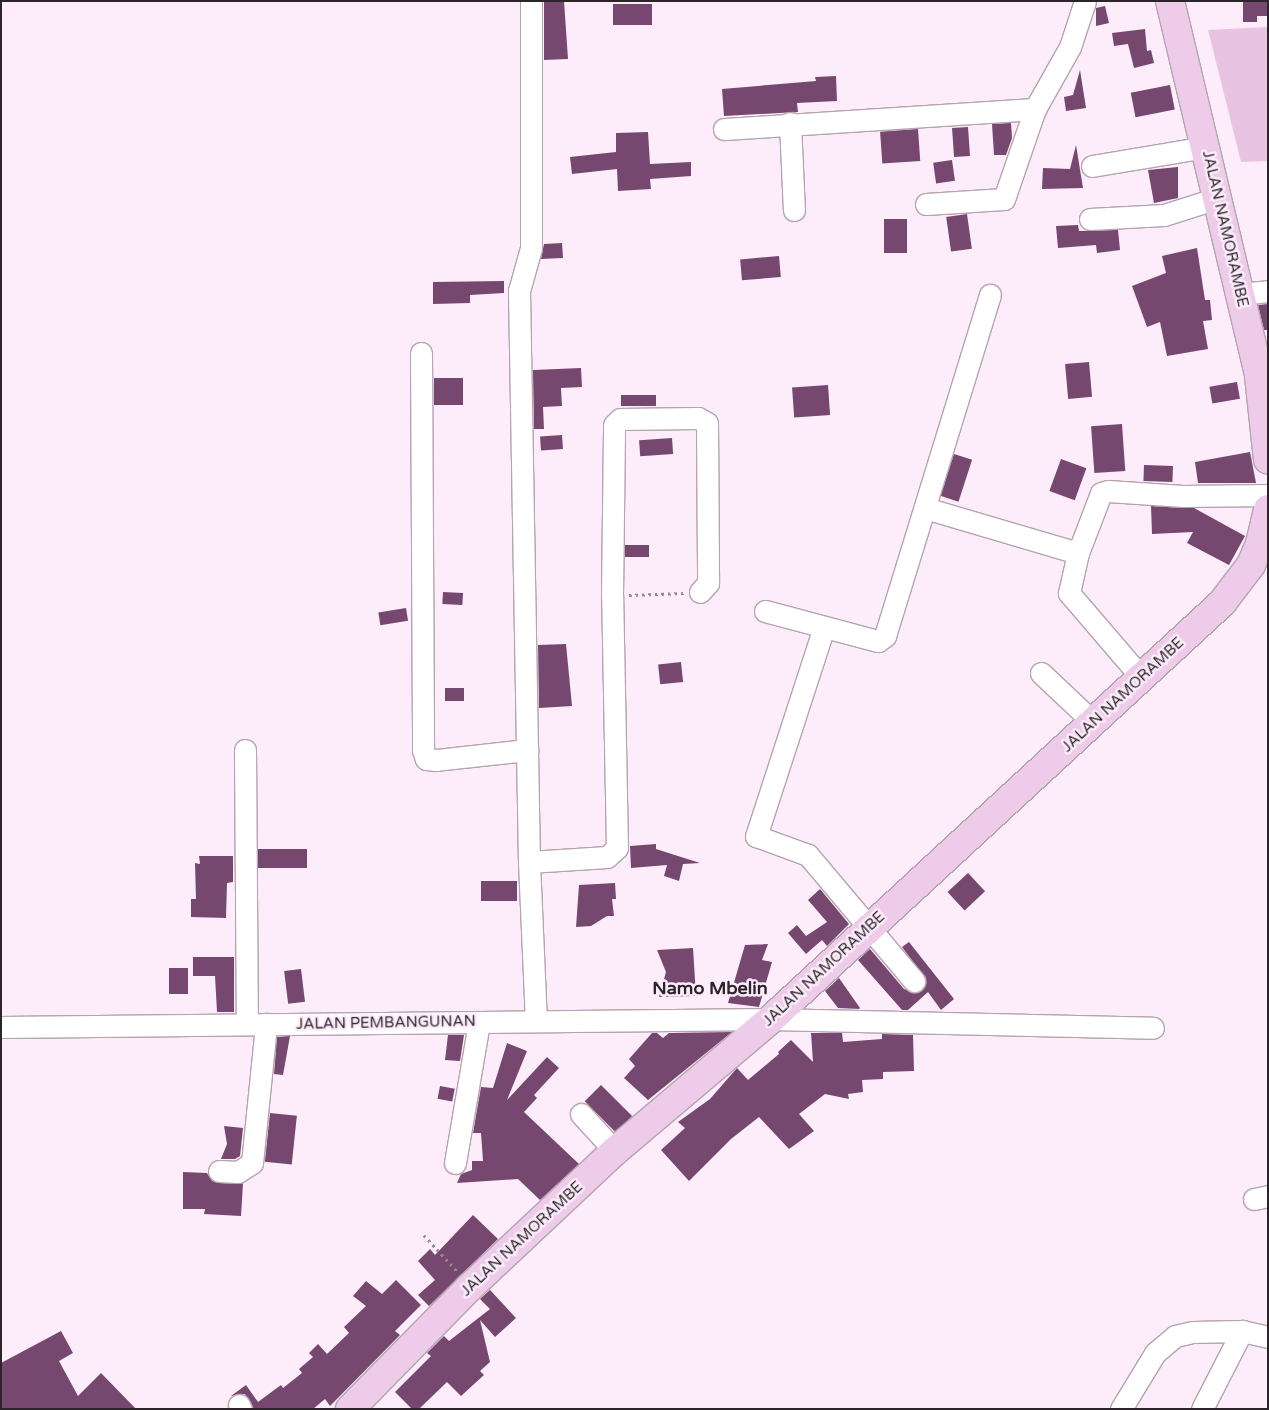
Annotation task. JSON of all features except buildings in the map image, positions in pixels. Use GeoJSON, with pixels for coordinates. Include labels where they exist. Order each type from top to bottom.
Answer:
{"type":"FeatureCollection","features":[{"type":"Feature","properties":{"kind":"main road","name":"JALAN NAMORAMBE"},"geometry":{"type":"LineString","coordinates":[[1170,1],[1259,376],[1268,460]]}},
{"type":"Feature","properties":{"kind":"main road","name":"JALAN NAMORAMBE"},"geometry":{"type":"LineString","coordinates":[[350,1409],[470,1287],[615,1151],[771,1019],[870,925],[1094,723],[1222,603],[1243,579],[1266,523]]}},
{"type":"Feature","properties":{"kind":"street"},"geometry":{"type":"LineString","coordinates":[[531,1],[531,248],[519,292],[529,862],[536,1022]]}},
{"type":"Feature","properties":{"kind":"street"},"geometry":{"type":"LineString","coordinates":[[926,204],[1004,200],[1035,109],[1070,47],[1085,1]]}},
{"type":"Feature","properties":{"kind":"street"},"geometry":{"type":"LineString","coordinates":[[724,129],[790,123],[1035,109]]}},
{"type":"Feature","properties":{"kind":"street"},"geometry":{"type":"LineString","coordinates":[[790,123],[794,210]]}},
{"type":"Feature","properties":{"kind":"street"},"geometry":{"type":"LineString","coordinates":[[1092,166],[1206,147]]}},
{"type":"Feature","properties":{"kind":"street"},"geometry":{"type":"LineString","coordinates":[[1090,219],[1164,215],[1218,198]]}},
{"type":"Feature","properties":{"kind":"street"},"geometry":{"type":"LineString","coordinates":[[1240,294],[1268,291]]}},
{"type":"Feature","properties":{"kind":"street"},"geometry":{"type":"LineString","coordinates":[[765,611],[878,641],[885,636],[990,295]]}},
{"type":"Feature","properties":{"kind":"street"},"geometry":{"type":"LineString","coordinates":[[422,354],[424,750],[426,759],[436,760],[527,750]]}},
{"type":"Feature","properties":{"kind":"street"},"geometry":{"type":"LineString","coordinates":[[529,862],[607,857],[617,848],[612,595],[614,425],[620,419],[698,418],[707,423],[708,583],[700,592]]}},
{"type":"Feature","properties":{"kind":"street"},"geometry":{"type":"LineString","coordinates":[[1141,677],[1069,593],[1078,552],[1104,491],[1183,496],[1268,495]]}},
{"type":"Feature","properties":{"kind":"street"},"geometry":{"type":"LineString","coordinates":[[925,508],[1078,552]]}},
{"type":"Feature","properties":{"kind":"street"},"geometry":{"type":"LineString","coordinates":[[824,627],[756,836],[808,855],[870,925],[914,980]]}},
{"type":"Feature","properties":{"kind":"street"},"geometry":{"type":"LineString","coordinates":[[1041,673],[1094,723]]}},
{"type":"Feature","properties":{"kind":"street"},"geometry":{"type":"LineString","coordinates":[[219,1171],[238,1172],[252,1163],[256,1024],[245,750]]}},
{"type":"Feature","properties":{"kind":"street","name":"JALAN PEMBANGUNAN"},"geometry":{"type":"LineString","coordinates":[[1,1027],[771,1019],[1153,1028]]}},
{"type":"Feature","properties":{"kind":"street"},"geometry":{"type":"LineString","coordinates":[[454,1163],[479,1022]]}},
{"type":"Feature","properties":{"kind":"street"},"geometry":{"type":"LineString","coordinates":[[581,1114],[615,1151]]}},
{"type":"Feature","properties":{"kind":"street"},"geometry":{"type":"LineString","coordinates":[[1121,1409],[1155,1353],[1168,1340],[1185,1332],[1242,1331],[1268,1337]]}},
{"type":"Feature","properties":{"kind":"street"},"geometry":{"type":"LineString","coordinates":[[1202,1409],[1242,1331]]}},
{"type":"Feature","properties":{"kind":"path"},"geometry":{"type":"LineString","coordinates":[[612,595],[700,592]]}},
{"type":"Feature","properties":{"kind":"path"},"geometry":{"type":"LineString","coordinates":[[424,1236],[470,1287]]}},
{"type":"Feature","properties":{"kind":"shaded area"},"geometry":{"type":"Polygon","coordinates":[[[1268,27],[1268,161],[1241,162],[1208,30],[1268,27]]]}},
{"type":"Feature","properties":{"kind":"district","name":"Namo Mbelin"},"geometry":{"type":"Point","coordinates":[710,988]}}]}
